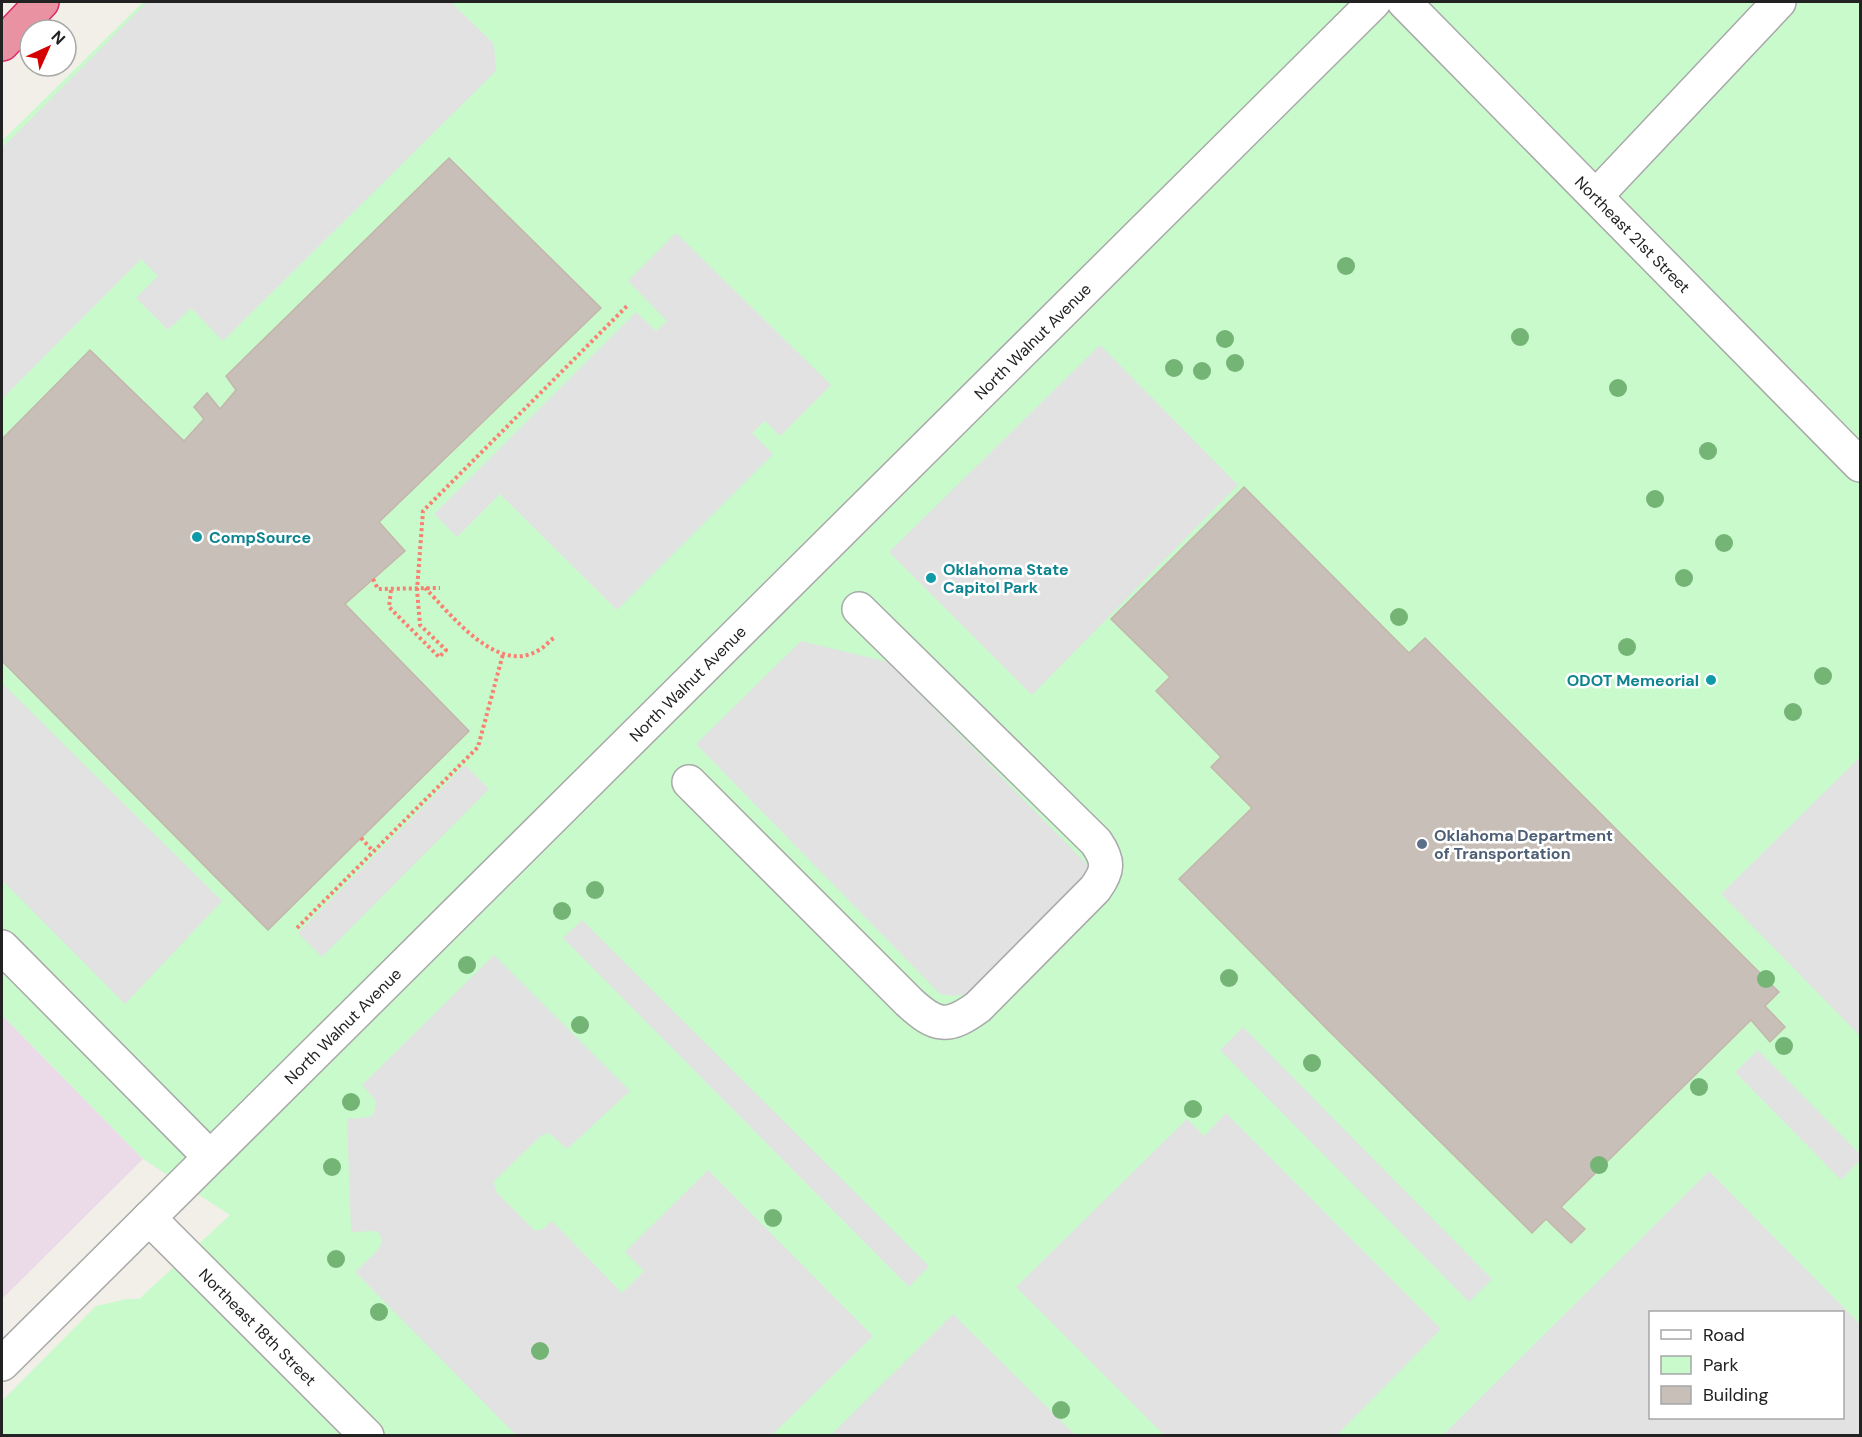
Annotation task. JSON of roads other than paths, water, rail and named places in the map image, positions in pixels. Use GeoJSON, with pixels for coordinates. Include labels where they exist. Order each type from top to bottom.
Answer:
{"type":"FeatureCollection","features":[{"type":"Feature","properties":{"kind":"highway"},"geometry":{"type":"LineString","coordinates":[[2,44],[42,2]]}},
{"type":"Feature","properties":{"kind":"street","name":"North Walnut Avenue"},"geometry":{"type":"LineString","coordinates":[[2,1364],[1374,2]]}},
{"type":"Feature","properties":{"kind":"street","name":"Northeast 21st Street"},"geometry":{"type":"LineString","coordinates":[[1404,2],[1860,465]]}},
{"type":"Feature","properties":{"kind":"street"},"geometry":{"type":"LineString","coordinates":[[1596,195],[1779,2]]}},
{"type":"Feature","properties":{"kind":"street"},"geometry":{"type":"LineString","coordinates":[[689,782],[909,1002],[924,1015],[943,1023],[955,1021],[978,1007],[1095,889],[1104,877],[1106,865],[1104,854],[1096,842],[860,609]]}},
{"type":"Feature","properties":{"kind":"street"},"geometry":{"type":"LineString","coordinates":[[2,946],[210,1156]]}},
{"type":"Feature","properties":{"kind":"street","name":"Northeast 18th Street"},"geometry":{"type":"LineString","coordinates":[[149,1218],[367,1436]]}},
{"type":"Feature","properties":{"kind":"place","name":"CompSource"},"geometry":{"type":"Point","coordinates":[197,537]}},
{"type":"Feature","properties":{"kind":"place","name":"Oklahoma State Capitol Park"},"geometry":{"type":"Point","coordinates":[931,578]}},
{"type":"Feature","properties":{"kind":"place","name":"ODOT Memeorial"},"geometry":{"type":"Point","coordinates":[1711,680]}},
{"type":"Feature","properties":{"kind":"place","name":"Oklahoma Department of Transportation"},"geometry":{"type":"Point","coordinates":[1422,844]}}]}
